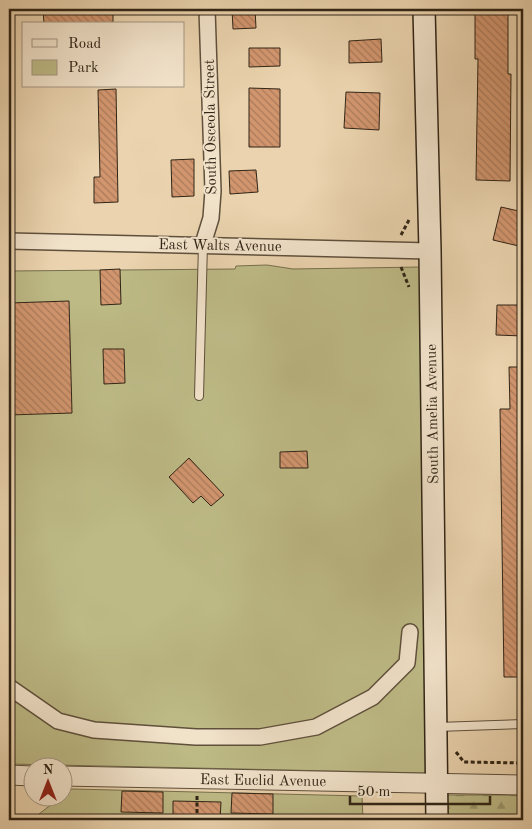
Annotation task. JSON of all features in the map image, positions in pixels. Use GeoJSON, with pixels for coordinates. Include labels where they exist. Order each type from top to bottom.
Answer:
{"type":"FeatureCollection","features":[{"type":"Feature","properties":{"kind":"main road","name":"South Amelia Avenue"},"geometry":{"type":"LineString","coordinates":[[424,9],[430,251],[437,820]]}},
{"type":"Feature","properties":{"kind":"street","name":"South Osceola Street"},"geometry":{"type":"LineString","coordinates":[[203,244],[211,218],[213,191],[207,9]]}},
{"type":"Feature","properties":{"kind":"street","name":"East Walts Avenue"},"geometry":{"type":"LineString","coordinates":[[9,241],[203,244],[430,251]]}},
{"type":"Feature","properties":{"kind":"street"},"geometry":{"type":"LineString","coordinates":[[9,687],[58,721],[94,730],[196,737],[260,737],[316,727],[372,697],[407,663],[410,632]]}},
{"type":"Feature","properties":{"kind":"street"},"geometry":{"type":"LineString","coordinates":[[9,775],[22,776]]}},
{"type":"Feature","properties":{"kind":"street","name":"East Euclid Avenue"},"geometry":{"type":"LineString","coordinates":[[72,776],[436,784],[523,784]]}},
{"type":"Feature","properties":{"kind":"lane"},"geometry":{"type":"LineString","coordinates":[[199,396],[203,244]]}},
{"type":"Feature","properties":{"kind":"lane"},"geometry":{"type":"LineString","coordinates":[[436,727],[523,724]]}},
{"type":"Feature","properties":{"kind":"path"},"geometry":{"type":"LineString","coordinates":[[457,744],[456,752],[464,762],[523,764]]}},
{"type":"Feature","properties":{"kind":"green space"},"geometry":{"type":"Polygon","coordinates":[[[267,265],[293,269],[421,267],[426,773],[72,765],[72,756],[22,756],[22,764],[9,764],[9,271],[235,269],[236,266],[267,265]]]}},
{"type":"Feature","properties":{"kind":"green space"},"geometry":{"type":"Polygon","coordinates":[[[72,789],[362,796],[363,820],[31,820],[50,806],[72,806],[72,789]]]}},
{"type":"Feature","properties":{"kind":"green space"},"geometry":{"type":"Polygon","coordinates":[[[446,795],[523,795],[523,820],[447,820],[446,795]]]}},
{"type":"Feature","properties":{"kind":"building"},"geometry":{"type":"Polygon","coordinates":[[[43,9],[113,9],[113,22],[44,22],[43,9]]]}},
{"type":"Feature","properties":{"kind":"building"},"geometry":{"type":"Polygon","coordinates":[[[232,9],[255,9],[256,28],[233,29],[232,9]]]}},
{"type":"Feature","properties":{"kind":"building"},"geometry":{"type":"Polygon","coordinates":[[[475,9],[508,9],[508,74],[511,74],[510,181],[476,180],[478,59],[475,59],[475,9]]]}},
{"type":"Feature","properties":{"kind":"building"},"geometry":{"type":"Polygon","coordinates":[[[381,39],[382,62],[349,63],[349,41],[381,39]]]}},
{"type":"Feature","properties":{"kind":"building"},"geometry":{"type":"Polygon","coordinates":[[[249,48],[280,48],[280,66],[249,67],[249,48]]]}},
{"type":"Feature","properties":{"kind":"building"},"geometry":{"type":"Polygon","coordinates":[[[249,88],[280,89],[280,147],[249,147],[249,88]]]}},
{"type":"Feature","properties":{"kind":"building"},"geometry":{"type":"Polygon","coordinates":[[[116,89],[118,202],[94,203],[94,177],[100,177],[98,90],[116,89]]]}},
{"type":"Feature","properties":{"kind":"building"},"geometry":{"type":"Polygon","coordinates":[[[346,92],[380,93],[379,130],[344,128],[346,92]]]}},
{"type":"Feature","properties":{"kind":"building"},"geometry":{"type":"Polygon","coordinates":[[[194,159],[194,196],[172,197],[171,160],[194,159]]]}},
{"type":"Feature","properties":{"kind":"building"},"geometry":{"type":"Polygon","coordinates":[[[256,170],[258,192],[230,194],[229,171],[256,170]]]}},
{"type":"Feature","properties":{"kind":"building"},"geometry":{"type":"Polygon","coordinates":[[[501,207],[523,212],[523,247],[493,240],[501,207]]]}},
{"type":"Feature","properties":{"kind":"building"},"geometry":{"type":"Polygon","coordinates":[[[120,269],[121,304],[101,305],[100,270],[120,269]]]}},
{"type":"Feature","properties":{"kind":"building"},"geometry":{"type":"Polygon","coordinates":[[[69,301],[72,413],[9,415],[9,303],[69,301]]]}},
{"type":"Feature","properties":{"kind":"building"},"geometry":{"type":"Polygon","coordinates":[[[497,305],[523,305],[523,336],[496,335],[497,305]]]}},
{"type":"Feature","properties":{"kind":"building"},"geometry":{"type":"Polygon","coordinates":[[[103,349],[124,349],[125,383],[104,384],[103,349]]]}},
{"type":"Feature","properties":{"kind":"building"},"geometry":{"type":"Polygon","coordinates":[[[509,367],[523,367],[523,677],[504,677],[500,409],[510,409],[509,367]]]}},
{"type":"Feature","properties":{"kind":"building"},"geometry":{"type":"Polygon","coordinates":[[[307,451],[308,468],[280,468],[280,452],[307,451]]]}},
{"type":"Feature","properties":{"kind":"building"},"geometry":{"type":"Polygon","coordinates":[[[189,458],[224,495],[211,506],[201,496],[193,503],[169,477],[189,458]]]}},
{"type":"Feature","properties":{"kind":"building"},"geometry":{"type":"Polygon","coordinates":[[[122,791],[163,792],[163,813],[121,812],[122,791]]]}},
{"type":"Feature","properties":{"kind":"building"},"geometry":{"type":"Polygon","coordinates":[[[232,793],[273,794],[273,814],[231,813],[232,793]]]}},
{"type":"Feature","properties":{"kind":"building"},"geometry":{"type":"Polygon","coordinates":[[[173,801],[221,802],[220,820],[173,820],[173,801]]]}}]}
